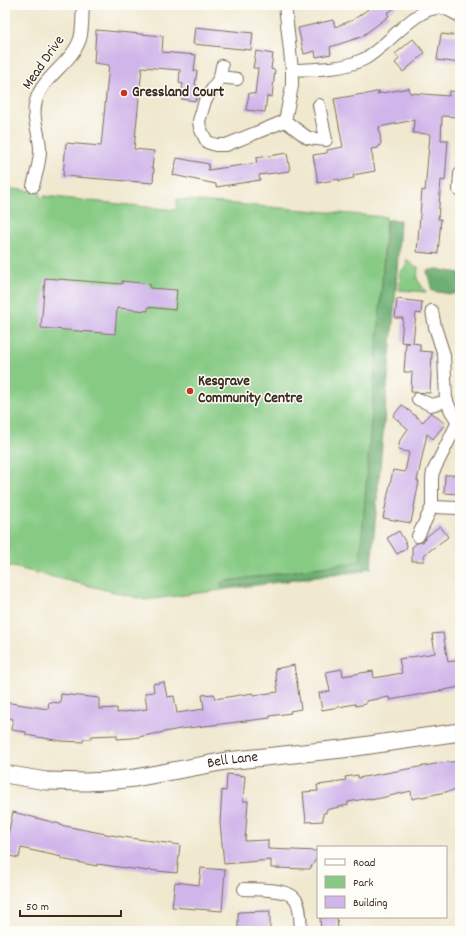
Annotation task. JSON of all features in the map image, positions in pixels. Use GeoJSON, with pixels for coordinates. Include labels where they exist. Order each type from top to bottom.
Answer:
{"type":"FeatureCollection","features":[{"type":"Feature","properties":{"kind":"street","name":"Mead Drive"},"geometry":{"type":"LineString","coordinates":[[33,186],[39,164],[40,149],[34,115],[35,102],[43,87],[75,48],[80,38],[83,5]]}},
{"type":"Feature","properties":{"kind":"street"},"geometry":{"type":"LineString","coordinates":[[285,5],[292,70],[292,86],[285,121]]}},
{"type":"Feature","properties":{"kind":"street"},"geometry":{"type":"LineString","coordinates":[[292,70],[336,68],[356,63],[377,50],[411,20],[427,10],[442,8],[460,16]]}},
{"type":"Feature","properties":{"kind":"street"},"geometry":{"type":"LineString","coordinates":[[237,79],[218,72],[205,101],[199,116],[200,128],[205,138],[210,143],[216,145],[226,145],[285,121]]}},
{"type":"Feature","properties":{"kind":"street"},"geometry":{"type":"LineString","coordinates":[[285,121],[308,138],[326,140],[320,105]]}},
{"type":"Feature","properties":{"kind":"street"},"geometry":{"type":"LineString","coordinates":[[458,190],[460,174]]}},
{"type":"Feature","properties":{"kind":"street"},"geometry":{"type":"LineString","coordinates":[[418,536],[432,507],[433,472],[459,422],[451,411],[447,401],[445,390],[444,354],[435,327],[432,311]]}},
{"type":"Feature","properties":{"kind":"street"},"geometry":{"type":"LineString","coordinates":[[418,399],[432,405],[447,401]]}},
{"type":"Feature","properties":{"kind":"street"},"geometry":{"type":"LineString","coordinates":[[432,507],[458,508]]}},
{"type":"Feature","properties":{"kind":"street","name":"Bell Lane"},"geometry":{"type":"LineString","coordinates":[[5,774],[46,781],[106,781],[135,778],[226,761],[342,749],[460,732]]}},
{"type":"Feature","properties":{"kind":"street"},"geometry":{"type":"LineString","coordinates":[[244,890],[284,892],[291,895],[296,900],[298,905],[301,931]]}},
{"type":"Feature","properties":{"kind":"green space","name":"Kesgrave Community Centre"},"geometry":{"type":"Polygon","coordinates":[[[5,188],[40,192],[40,198],[44,198],[44,196],[176,210],[177,199],[386,217],[364,571],[146,600],[5,565],[5,188]]]}},
{"type":"Feature","properties":{"kind":"green space"},"geometry":{"type":"Polygon","coordinates":[[[387,220],[400,220],[396,289],[371,568],[221,588],[221,582],[360,561],[387,220]]]}},
{"type":"Feature","properties":{"kind":"green space"},"geometry":{"type":"Polygon","coordinates":[[[407,259],[414,266],[418,267],[417,279],[426,292],[399,290],[400,272],[406,266],[407,259]]]}},
{"type":"Feature","properties":{"kind":"green space"},"geometry":{"type":"Polygon","coordinates":[[[436,269],[460,273],[460,293],[450,294],[432,291],[427,271],[436,269]]]}},
{"type":"Feature","properties":{"kind":"building"},"geometry":{"type":"Polygon","coordinates":[[[374,5],[399,5],[387,13],[389,16],[361,37],[330,47],[331,54],[316,57],[315,51],[304,54],[298,28],[333,20],[335,27],[353,20],[374,5]]]}},
{"type":"Feature","properties":{"kind":"building"},"geometry":{"type":"Polygon","coordinates":[[[195,27],[253,33],[251,50],[193,44],[195,27]]]}},
{"type":"Feature","properties":{"kind":"building","name":"Gressland Court"},"geometry":{"type":"Polygon","coordinates":[[[96,30],[163,36],[162,52],[196,55],[194,71],[197,71],[195,85],[198,86],[196,101],[181,99],[183,84],[179,83],[180,70],[142,67],[134,149],[154,151],[152,168],[154,168],[153,183],[63,176],[66,143],[101,146],[109,65],[94,63],[96,30]]]}},
{"type":"Feature","properties":{"kind":"building"},"geometry":{"type":"Polygon","coordinates":[[[441,34],[460,36],[460,63],[437,60],[441,34]]]}},
{"type":"Feature","properties":{"kind":"building"},"geometry":{"type":"Polygon","coordinates":[[[413,39],[425,53],[403,72],[395,63],[399,59],[395,54],[413,39]]]}},
{"type":"Feature","properties":{"kind":"building"},"geometry":{"type":"Polygon","coordinates":[[[256,51],[273,54],[271,69],[275,70],[272,97],[267,96],[265,112],[246,110],[249,93],[255,94],[258,68],[253,68],[256,51]]]}},
{"type":"Feature","properties":{"kind":"building"},"geometry":{"type":"Polygon","coordinates":[[[409,88],[410,93],[449,96],[449,91],[460,92],[460,112],[458,112],[458,117],[442,116],[441,140],[448,140],[445,181],[441,180],[438,219],[441,219],[438,254],[417,252],[422,190],[425,191],[430,134],[413,133],[414,120],[379,127],[381,143],[378,148],[371,149],[375,171],[353,175],[354,178],[318,183],[313,155],[327,153],[327,150],[343,147],[334,99],[380,91],[377,94],[409,88]]]}},
{"type":"Feature","properties":{"kind":"building"},"geometry":{"type":"Polygon","coordinates":[[[287,153],[290,171],[259,175],[260,180],[216,187],[216,184],[173,175],[177,158],[209,164],[208,170],[257,163],[256,158],[287,153]]]}},
{"type":"Feature","properties":{"kind":"building"},"geometry":{"type":"Polygon","coordinates":[[[45,278],[122,284],[122,281],[150,284],[150,288],[177,290],[175,310],[148,307],[148,311],[117,308],[115,334],[41,328],[45,278]]]}},
{"type":"Feature","properties":{"kind":"building"},"geometry":{"type":"Polygon","coordinates":[[[397,299],[422,302],[421,314],[416,313],[413,343],[420,344],[420,351],[432,352],[430,393],[411,392],[412,372],[404,372],[406,343],[410,343],[401,342],[403,318],[395,318],[397,299]]]}},
{"type":"Feature","properties":{"kind":"building"},"geometry":{"type":"Polygon","coordinates":[[[402,405],[423,422],[431,412],[445,424],[433,439],[427,434],[417,481],[419,481],[411,523],[383,518],[393,470],[405,472],[409,452],[398,450],[400,440],[408,429],[393,416],[402,405]]]}},
{"type":"Feature","properties":{"kind":"building"},"geometry":{"type":"Polygon","coordinates":[[[445,475],[460,475],[460,494],[444,493],[445,475]]]}},
{"type":"Feature","properties":{"kind":"building"},"geometry":{"type":"Polygon","coordinates":[[[440,526],[448,537],[424,555],[424,561],[412,561],[412,547],[417,543],[423,542],[426,537],[440,526]]]}},
{"type":"Feature","properties":{"kind":"building"},"geometry":{"type":"Polygon","coordinates":[[[399,531],[407,545],[406,549],[397,554],[387,538],[399,531]]]}},
{"type":"Feature","properties":{"kind":"building"},"geometry":{"type":"Polygon","coordinates":[[[443,633],[448,662],[460,660],[460,687],[390,700],[389,697],[366,701],[366,704],[356,706],[355,704],[322,710],[319,693],[330,691],[326,672],[342,669],[343,676],[373,671],[374,678],[402,673],[399,659],[435,653],[432,634],[443,633]]]}},
{"type":"Feature","properties":{"kind":"building"},"geometry":{"type":"Polygon","coordinates":[[[294,665],[301,709],[290,711],[291,713],[270,716],[270,718],[180,729],[133,738],[117,739],[117,735],[91,736],[91,739],[84,739],[83,742],[61,741],[26,735],[26,732],[11,730],[13,719],[5,717],[5,702],[48,709],[49,702],[60,703],[61,694],[99,698],[99,709],[117,708],[117,713],[147,709],[145,693],[154,692],[153,684],[164,682],[167,697],[174,696],[177,713],[204,709],[202,695],[214,694],[215,699],[253,693],[253,695],[278,692],[275,669],[294,665]]]}},
{"type":"Feature","properties":{"kind":"building"},"geometry":{"type":"Polygon","coordinates":[[[460,761],[460,789],[412,799],[411,791],[370,800],[370,798],[348,802],[348,805],[326,810],[326,813],[323,813],[323,821],[306,822],[303,792],[318,791],[317,785],[346,780],[345,777],[358,775],[358,778],[460,761]]]}},
{"type":"Feature","properties":{"kind":"building"},"geometry":{"type":"Polygon","coordinates":[[[227,774],[245,776],[243,801],[248,801],[245,841],[268,840],[268,849],[317,851],[317,858],[310,869],[271,868],[271,860],[224,864],[220,823],[222,790],[226,791],[227,774]]]}},
{"type":"Feature","properties":{"kind":"building"},"geometry":{"type":"Polygon","coordinates":[[[13,812],[60,825],[90,831],[180,845],[177,873],[148,871],[97,864],[97,866],[61,859],[62,857],[21,848],[19,858],[5,855],[5,848],[13,812]]]}},
{"type":"Feature","properties":{"kind":"building"},"geometry":{"type":"Polygon","coordinates":[[[201,868],[225,870],[222,911],[172,907],[175,882],[199,885],[201,868]]]}},
{"type":"Feature","properties":{"kind":"building"},"geometry":{"type":"Polygon","coordinates":[[[270,911],[270,931],[238,931],[238,912],[270,911]]]}},
{"type":"Feature","properties":{"kind":"building"},"geometry":{"type":"Polygon","coordinates":[[[320,918],[337,918],[338,931],[321,931],[320,918]]]}},
{"type":"Feature","properties":{"kind":"place","name":"Gressland Court"},"geometry":{"type":"Point","coordinates":[124,93]}},
{"type":"Feature","properties":{"kind":"place","name":"Kesgrave Community Centre"},"geometry":{"type":"Point","coordinates":[190,391]}}]}
